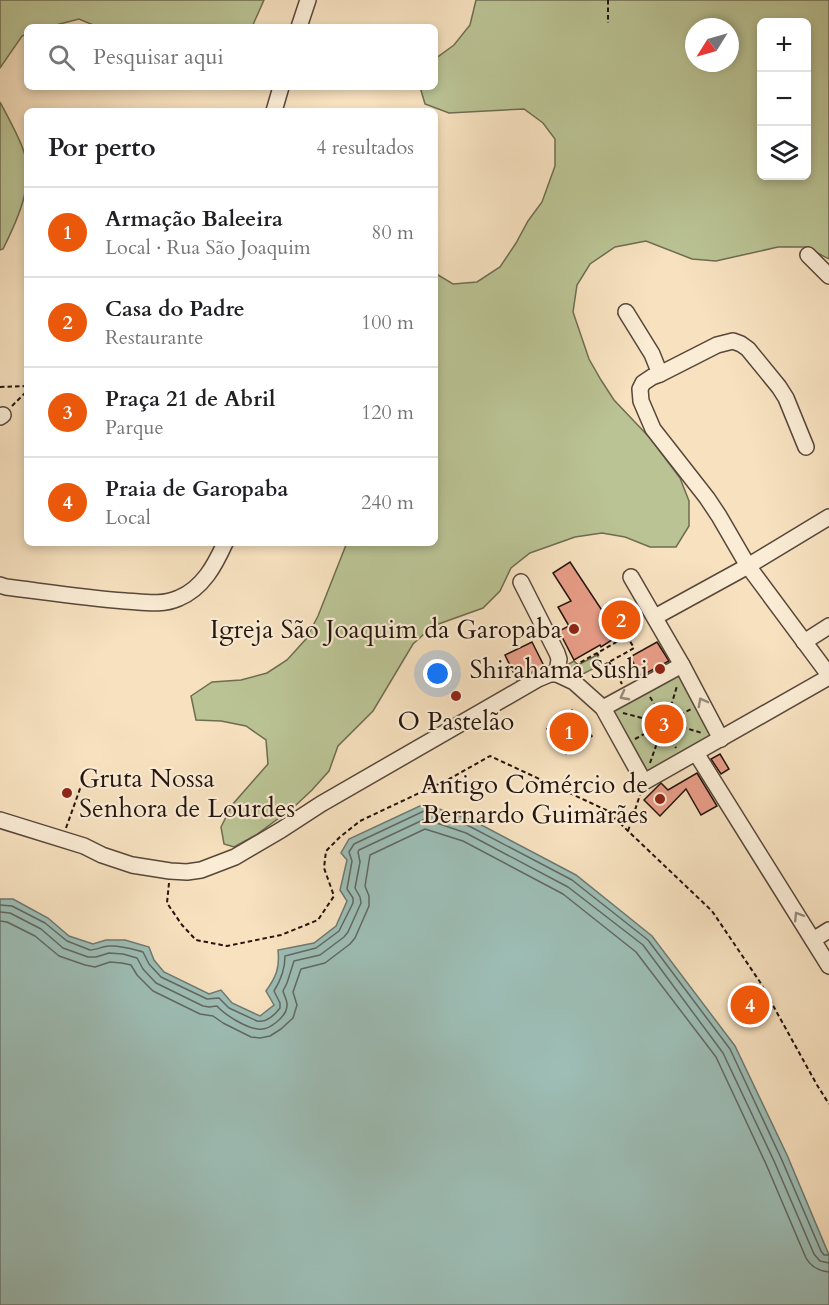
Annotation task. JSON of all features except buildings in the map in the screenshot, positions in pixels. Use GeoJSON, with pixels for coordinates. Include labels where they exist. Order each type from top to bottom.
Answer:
{"type":"FeatureCollection","features":[{"type":"Feature","properties":{"kind":"street"},"geometry":{"type":"LineString","coordinates":[[300,24],[308,0]]}},
{"type":"Feature","properties":{"kind":"street"},"geometry":{"type":"LineString","coordinates":[[275,108],[280,90]]}},
{"type":"Feature","properties":{"kind":"street"},"geometry":{"type":"LineString","coordinates":[[808,255],[829,276]]}},
{"type":"Feature","properties":{"kind":"street"},"geometry":{"type":"LineString","coordinates":[[626,312],[652,354],[660,374]]}},
{"type":"Feature","properties":{"kind":"street"},"geometry":{"type":"LineString","coordinates":[[0,820],[84,846],[132,865],[170,871],[201,870],[236,856],[282,830],[321,804],[550,674],[556,674],[574,682],[603,708],[644,782],[829,676],[748,566],[713,507],[658,436],[641,401],[640,389],[643,383],[651,377],[717,345],[733,341],[741,344],[754,357],[786,398],[806,447]]}},
{"type":"Feature","properties":{"kind":"street"},"geometry":{"type":"LineString","coordinates":[[655,617],[748,566],[829,517]]}},
{"type":"Feature","properties":{"kind":"street"},"geometry":{"type":"LineString","coordinates":[[0,585],[160,603],[178,599],[192,591],[216,564],[224,546]]}},
{"type":"Feature","properties":{"kind":"street"},"geometry":{"type":"LineString","coordinates":[[631,577],[682,665],[721,739]]}},
{"type":"Feature","properties":{"kind":"street"},"geometry":{"type":"LineString","coordinates":[[521,582],[557,653],[559,659],[556,674]]}},
{"type":"Feature","properties":{"kind":"street"},"geometry":{"type":"LineString","coordinates":[[804,642],[829,626]]}},
{"type":"Feature","properties":{"kind":"street"},"geometry":{"type":"LineString","coordinates":[[603,708],[682,665]]}},
{"type":"Feature","properties":{"kind":"street"},"geometry":{"type":"LineString","coordinates":[[696,753],[829,966]]}},
{"type":"Feature","properties":{"kind":"street"},"geometry":{"type":"LineString","coordinates":[[813,940],[829,930]]}},
{"type":"Feature","properties":{"kind":"path"},"geometry":{"type":"LineString","coordinates":[[608,0],[608,23]]}},
{"type":"Feature","properties":{"kind":"path"},"geometry":{"type":"LineString","coordinates":[[0,387],[24,387]]}},
{"type":"Feature","properties":{"kind":"path"},"geometry":{"type":"LineString","coordinates":[[2,416],[24,394]]}},
{"type":"Feature","properties":{"kind":"path"},"geometry":{"type":"LineString","coordinates":[[576,664],[627,636],[634,648],[604,665],[597,653]]}},
{"type":"Feature","properties":{"kind":"path"},"geometry":{"type":"LineString","coordinates":[[609,662],[628,694]]}},
{"type":"Feature","properties":{"kind":"path"},"geometry":{"type":"LineString","coordinates":[[603,708],[646,719]]}},
{"type":"Feature","properties":{"kind":"path"},"geometry":{"type":"LineString","coordinates":[[170,871],[167,903],[196,940],[227,945],[281,935],[318,920],[334,896],[324,868],[326,851],[340,837],[360,821],[451,778],[490,756],[606,810],[712,911],[760,982],[829,1104]]}},
{"type":"Feature","properties":{"kind":"path"},"geometry":{"type":"LineString","coordinates":[[628,831],[644,782]]}},
{"type":"Feature","properties":{"kind":"path"},"geometry":{"type":"LineString","coordinates":[[63,839],[81,786]]}},
{"type":"Feature","properties":{"kind":"green space"},"geometry":{"type":"Polygon","coordinates":[[[0,0],[264,0],[253,24],[91,24],[79,19],[60,24],[24,24],[24,35],[0,68],[0,0]]]}},
{"type":"Feature","properties":{"kind":"green space"},"geometry":{"type":"Polygon","coordinates":[[[476,0],[829,0],[829,259],[806,247],[778,247],[716,261],[692,259],[646,241],[615,247],[590,264],[577,285],[573,312],[589,359],[614,400],[650,438],[680,478],[689,501],[689,526],[676,547],[650,547],[625,537],[602,533],[575,537],[530,553],[511,568],[500,591],[483,608],[433,626],[413,644],[373,711],[338,746],[329,771],[295,806],[256,835],[234,847],[224,844],[221,827],[232,805],[268,764],[266,740],[246,726],[221,721],[196,720],[191,696],[212,682],[241,680],[267,673],[287,660],[306,639],[318,616],[346,546],[438,546],[438,275],[453,284],[477,282],[500,267],[542,202],[555,166],[555,139],[543,123],[524,109],[449,113],[425,104],[421,90],[438,90],[438,57],[454,45],[470,25],[476,0]]]}},
{"type":"Feature","properties":{"kind":"green space"},"geometry":{"type":"Polygon","coordinates":[[[0,102],[23,149],[24,196],[14,225],[3,249],[0,250],[0,102]]]}},
{"type":"Feature","properties":{"kind":"green space"},"geometry":{"type":"Polygon","coordinates":[[[597,655],[602,664],[581,675],[575,665],[569,669],[567,665],[574,661],[578,665],[597,655]]]}},
{"type":"Feature","properties":{"kind":"green space"},"geometry":{"type":"Polygon","coordinates":[[[680,674],[715,739],[649,774],[613,710],[680,674]]]}},
{"type":"Feature","properties":{"kind":"water"},"geometry":{"type":"Polygon","coordinates":[[[424,804],[472,820],[576,875],[652,936],[735,1046],[787,1155],[829,1255],[829,1305],[0,1305],[0,899],[13,899],[48,918],[69,936],[93,944],[106,940],[125,940],[149,947],[154,960],[164,972],[209,994],[221,990],[232,1003],[260,1016],[274,1005],[266,991],[276,972],[278,950],[314,943],[336,926],[347,901],[340,890],[347,860],[341,853],[349,839],[424,804]]]}},
{"type":"Feature","properties":{"kind":"place","name":"Casa do Padre"},"geometry":{"type":"Point","coordinates":[621,620]}},
{"type":"Feature","properties":{"kind":"place","name":"Igreja São Joaquim da Garopaba"},"geometry":{"type":"Point","coordinates":[574,629]}},
{"type":"Feature","properties":{"kind":"place","name":"Shirahama Sushi"},"geometry":{"type":"Point","coordinates":[660,669]}},
{"type":"Feature","properties":{"kind":"place","name":"O Pastelão"},"geometry":{"type":"Point","coordinates":[456,696]}},
{"type":"Feature","properties":{"kind":"place","name":"Praça 21 de Abril"},"geometry":{"type":"Point","coordinates":[664,724]}},
{"type":"Feature","properties":{"kind":"place","name":"Armação Baleeira"},"geometry":{"type":"Point","coordinates":[569,732]}},
{"type":"Feature","properties":{"kind":"place","name":"Gruta Nossa Senhora de Lourdes"},"geometry":{"type":"Point","coordinates":[67,793]}},
{"type":"Feature","properties":{"kind":"place","name":"Antigo Comércio de Bernardo Guimarães"},"geometry":{"type":"Point","coordinates":[660,799]}},
{"type":"Feature","properties":{"kind":"place","name":"Praia de Garopaba"},"geometry":{"type":"Point","coordinates":[750,1005]}}]}
